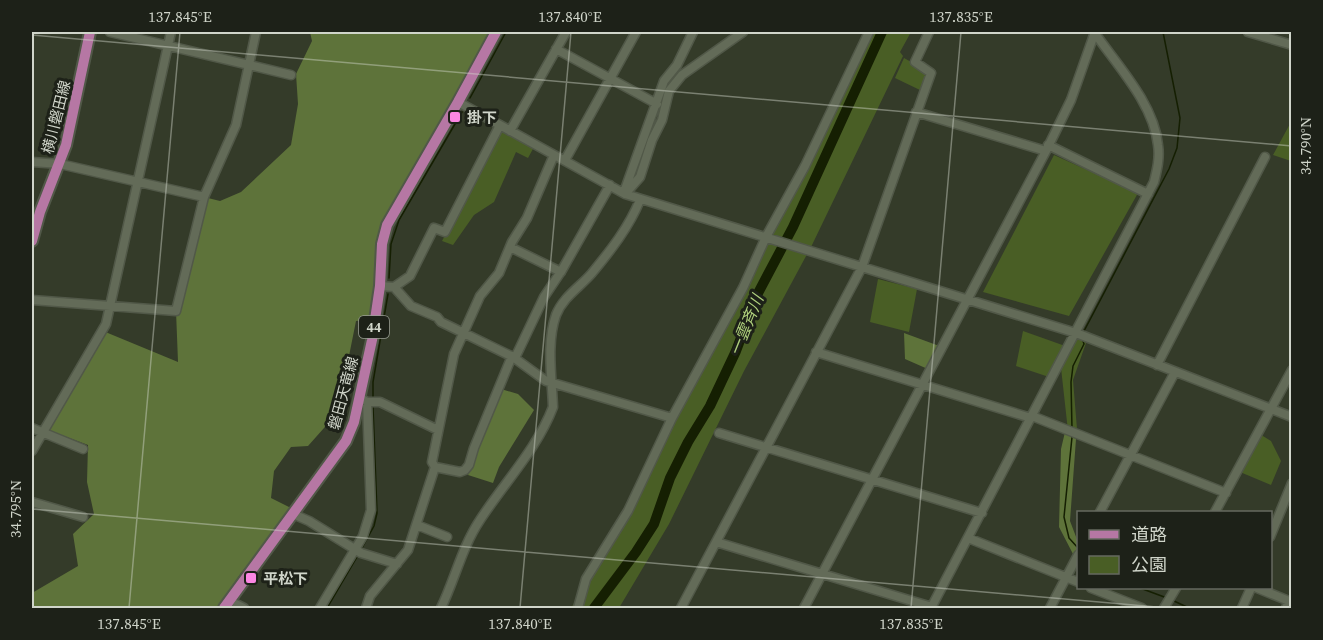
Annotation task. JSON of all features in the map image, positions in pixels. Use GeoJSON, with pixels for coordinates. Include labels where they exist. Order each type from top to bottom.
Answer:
{"type":"FeatureCollection","features":[{"type":"Feature","properties":{"kind":"main road","name":"横川磐田線"},"geometry":{"type":"LineString","coordinates":[[32,241],[40,212],[60,165],[90,32]]}},
{"type":"Feature","properties":{"kind":"main road","name":"磐田天竜線"},"geometry":{"type":"LineString","coordinates":[[227,605],[346,441],[354,422],[368,401],[382,244],[387,225],[459,102],[496,32]]}},
{"type":"Feature","properties":{"kind":"street"},"geometry":{"type":"LineString","coordinates":[[110,32],[291,75]]}},
{"type":"Feature","properties":{"kind":"street"},"geometry":{"type":"LineString","coordinates":[[32,451],[106,324],[171,32]]}},
{"type":"Feature","properties":{"kind":"street"},"geometry":{"type":"LineString","coordinates":[[32,300],[176,311],[204,197],[236,125],[256,32]]}},
{"type":"Feature","properties":{"kind":"street"},"geometry":{"type":"LineString","coordinates":[[510,131],[566,32]]}},
{"type":"Feature","properties":{"kind":"street"},"geometry":{"type":"LineString","coordinates":[[565,160],[636,32]]}},
{"type":"Feature","properties":{"kind":"street"},"geometry":{"type":"LineString","coordinates":[[625,193],[664,81],[676,65],[693,32]]}},
{"type":"Feature","properties":{"kind":"street"},"geometry":{"type":"LineString","coordinates":[[625,193],[640,177],[652,140],[662,120],[666,99],[674,83],[743,32]]}},
{"type":"Feature","properties":{"kind":"street"},"geometry":{"type":"LineString","coordinates":[[578,609],[586,579],[628,511],[672,418],[743,288],[766,237],[805,166],[869,32]]}},
{"type":"Feature","properties":{"kind":"street"},"geometry":{"type":"LineString","coordinates":[[682,608],[862,267],[931,73],[915,62],[928,32]]}},
{"type":"Feature","properties":{"kind":"street"},"geometry":{"type":"LineString","coordinates":[[804,609],[1047,148],[1071,100],[1095,32]]}},
{"type":"Feature","properties":{"kind":"street"},"geometry":{"type":"LineString","coordinates":[[716,542],[931,608],[1154,182],[1159,157],[1151,117],[1095,32]]}},
{"type":"Feature","properties":{"kind":"street"},"geometry":{"type":"LineString","coordinates":[[1248,32],[1292,45]]}},
{"type":"Feature","properties":{"kind":"street"},"geometry":{"type":"LineString","coordinates":[[556,49],[657,104]]}},
{"type":"Feature","properties":{"kind":"street"},"geometry":{"type":"LineString","coordinates":[[459,102],[640,200],[1076,333],[1292,417]]}},
{"type":"Feature","properties":{"kind":"street"},"geometry":{"type":"LineString","coordinates":[[916,112],[1047,148],[1148,194]]}},
{"type":"Feature","properties":{"kind":"street"},"geometry":{"type":"LineString","coordinates":[[380,286],[394,287],[410,276],[434,228],[445,232],[500,125]]}},
{"type":"Feature","properties":{"kind":"street"},"geometry":{"type":"LineString","coordinates":[[366,609],[370,596],[408,550],[435,466],[432,462],[454,354],[480,296],[499,273],[510,247],[527,218],[554,154]]}},
{"type":"Feature","properties":{"kind":"street"},"geometry":{"type":"LineString","coordinates":[[1157,365],[1265,157]]}},
{"type":"Feature","properties":{"kind":"street"},"geometry":{"type":"LineString","coordinates":[[32,162],[60,165],[204,197]]}},
{"type":"Feature","properties":{"kind":"street"},"geometry":{"type":"LineString","coordinates":[[435,466],[460,472],[469,465],[513,357],[544,297],[561,272],[610,185]]}},
{"type":"Feature","properties":{"kind":"street"},"geometry":{"type":"LineString","coordinates":[[441,609],[467,541],[547,422],[553,407],[551,335],[557,314],[568,297],[591,274],[623,234],[640,200]]}},
{"type":"Feature","properties":{"kind":"street"},"geometry":{"type":"LineString","coordinates":[[510,247],[561,272]]}},
{"type":"Feature","properties":{"kind":"street"},"geometry":{"type":"LineString","coordinates":[[394,287],[411,306],[513,357],[546,381],[672,418]]}},
{"type":"Feature","properties":{"kind":"street"},"geometry":{"type":"LineString","coordinates":[[816,352],[921,386],[1031,417],[1226,493]]}},
{"type":"Feature","properties":{"kind":"street"},"geometry":{"type":"LineString","coordinates":[[1216,511],[1292,370]]}},
{"type":"Feature","properties":{"kind":"street"},"geometry":{"type":"LineString","coordinates":[[1101,511],[1175,372]]}},
{"type":"Feature","properties":{"kind":"street"},"geometry":{"type":"LineString","coordinates":[[320,609],[358,551],[372,501],[368,401],[380,402],[438,430]]}},
{"type":"Feature","properties":{"kind":"street"},"geometry":{"type":"LineString","coordinates":[[32,428],[83,449]]}},
{"type":"Feature","properties":{"kind":"street"},"geometry":{"type":"LineString","coordinates":[[719,433],[982,513]]}},
{"type":"Feature","properties":{"kind":"street"},"geometry":{"type":"LineString","coordinates":[[1272,532],[1292,483]]}},
{"type":"Feature","properties":{"kind":"street"},"geometry":{"type":"LineString","coordinates":[[32,502],[83,517]]}},
{"type":"Feature","properties":{"kind":"street"},"geometry":{"type":"LineString","coordinates":[[293,513],[358,551],[397,564]]}},
{"type":"Feature","properties":{"kind":"street"},"geometry":{"type":"LineString","coordinates":[[417,525],[447,537]]}},
{"type":"Feature","properties":{"kind":"street"},"geometry":{"type":"LineString","coordinates":[[968,538],[1077,582]]}},
{"type":"Feature","properties":{"kind":"street"},"geometry":{"type":"LineString","coordinates":[[1050,609],[1077,557]]}},
{"type":"Feature","properties":{"kind":"street"},"geometry":{"type":"LineString","coordinates":[[1093,589],[1143,609]]}},
{"type":"Feature","properties":{"kind":"street"},"geometry":{"type":"LineString","coordinates":[[1164,609],[1175,589]]}},
{"type":"Feature","properties":{"kind":"street"},"geometry":{"type":"LineString","coordinates":[[1242,609],[1251,589]]}},
{"type":"Feature","properties":{"kind":"street"},"geometry":{"type":"LineString","coordinates":[[1259,589],[1289,601],[1286,609]]}},
{"type":"Feature","properties":{"kind":"street"},"geometry":{"type":"LineString","coordinates":[[227,605],[244,609]]}},
{"type":"Feature","properties":{"kind":"green space"},"geometry":{"type":"Polygon","coordinates":[[[310,32],[491,32],[380,227],[373,319],[356,321],[348,361],[354,375],[350,391],[340,392],[332,419],[308,446],[291,447],[274,471],[271,498],[293,509],[241,573],[217,608],[32,608],[32,593],[78,566],[73,534],[94,514],[87,482],[88,445],[48,430],[103,331],[178,362],[176,311],[204,197],[220,201],[241,192],[291,145],[298,104],[296,74],[312,41],[310,32]]]}},
{"type":"Feature","properties":{"kind":"green space"},"geometry":{"type":"Polygon","coordinates":[[[869,32],[911,32],[900,52],[903,56],[812,245],[744,371],[669,524],[619,608],[571,608],[622,527],[869,32]]]}},
{"type":"Feature","properties":{"kind":"green space"},"geometry":{"type":"Polygon","coordinates":[[[904,58],[931,73],[922,91],[895,78],[904,58]]]}},
{"type":"Feature","properties":{"kind":"green space"},"geometry":{"type":"Polygon","coordinates":[[[1291,122],[1291,161],[1273,155],[1291,122]]]}},
{"type":"Feature","properties":{"kind":"green space"},"geometry":{"type":"Polygon","coordinates":[[[501,129],[534,147],[528,158],[516,152],[494,202],[474,215],[453,245],[442,241],[501,129]]]}},
{"type":"Feature","properties":{"kind":"green space"},"geometry":{"type":"Polygon","coordinates":[[[1054,155],[1138,193],[1069,316],[983,292],[1054,155]]]}},
{"type":"Feature","properties":{"kind":"green space"},"geometry":{"type":"Polygon","coordinates":[[[878,279],[917,289],[909,332],[870,322],[878,279]]]}},
{"type":"Feature","properties":{"kind":"green space"},"geometry":{"type":"Polygon","coordinates":[[[1023,331],[1068,347],[1052,378],[1016,366],[1023,331]]]}},
{"type":"Feature","properties":{"kind":"green space"},"geometry":{"type":"Polygon","coordinates":[[[904,333],[942,347],[930,370],[905,359],[904,333]]]}},
{"type":"Feature","properties":{"kind":"green space"},"geometry":{"type":"Polygon","coordinates":[[[1078,337],[1086,343],[1073,380],[1077,429],[1068,431],[1061,368],[1078,337]]]}},
{"type":"Feature","properties":{"kind":"green space"},"geometry":{"type":"Polygon","coordinates":[[[501,389],[518,394],[534,410],[499,467],[493,483],[468,475],[501,389]]]}},
{"type":"Feature","properties":{"kind":"green space"},"geometry":{"type":"Polygon","coordinates":[[[1065,432],[1076,439],[1070,521],[1077,539],[1076,552],[1073,554],[1059,527],[1061,449],[1065,432]]]}},
{"type":"Feature","properties":{"kind":"green space"},"geometry":{"type":"Polygon","coordinates":[[[1258,433],[1271,441],[1281,461],[1271,485],[1240,472],[1258,433]]]}},
{"type":"Feature","properties":{"kind":"waterway"},"geometry":{"type":"LineString","coordinates":[[470,98],[506,32]]}},
{"type":"Feature","properties":{"kind":"waterway","name":"一雲斉川"},"geometry":{"type":"LineString","coordinates":[[594,608],[654,524],[670,478],[710,406],[736,351],[757,295],[793,227],[882,32]]}},
{"type":"Feature","properties":{"kind":"waterway"},"geometry":{"type":"LineString","coordinates":[[1083,333],[1169,169],[1177,148],[1180,118],[1163,32]]}},
{"type":"Feature","properties":{"kind":"waterway"},"geometry":{"type":"LineString","coordinates":[[389,278],[391,244],[399,220],[462,112]]}},
{"type":"Feature","properties":{"kind":"waterway"},"geometry":{"type":"LineString","coordinates":[[373,399],[373,382],[388,294]]}},
{"type":"Feature","properties":{"kind":"waterway"},"geometry":{"type":"LineString","coordinates":[[1072,429],[1071,382],[1073,366],[1084,344],[1083,341]]}},
{"type":"Feature","properties":{"kind":"waterway"},"geometry":{"type":"LineString","coordinates":[[362,548],[374,526],[377,513],[373,407]]}},
{"type":"Feature","properties":{"kind":"waterway"},"geometry":{"type":"LineString","coordinates":[[1072,437],[1064,517],[1069,538],[1077,547]]}},
{"type":"Feature","properties":{"kind":"waterway"},"geometry":{"type":"LineString","coordinates":[[327,608],[358,555]]}},
{"type":"Feature","properties":{"kind":"waterway"},"geometry":{"type":"LineString","coordinates":[[1143,589],[1167,598]]}},
{"type":"Feature","properties":{"kind":"waterway"},"geometry":{"type":"LineString","coordinates":[[1174,601],[1189,608]]}},
{"type":"Feature","properties":{"kind":"place","name":"掛下"},"geometry":{"type":"Point","coordinates":[455,117]}},
{"type":"Feature","properties":{"kind":"place","name":"平松下"},"geometry":{"type":"Point","coordinates":[251,578]}}]}
